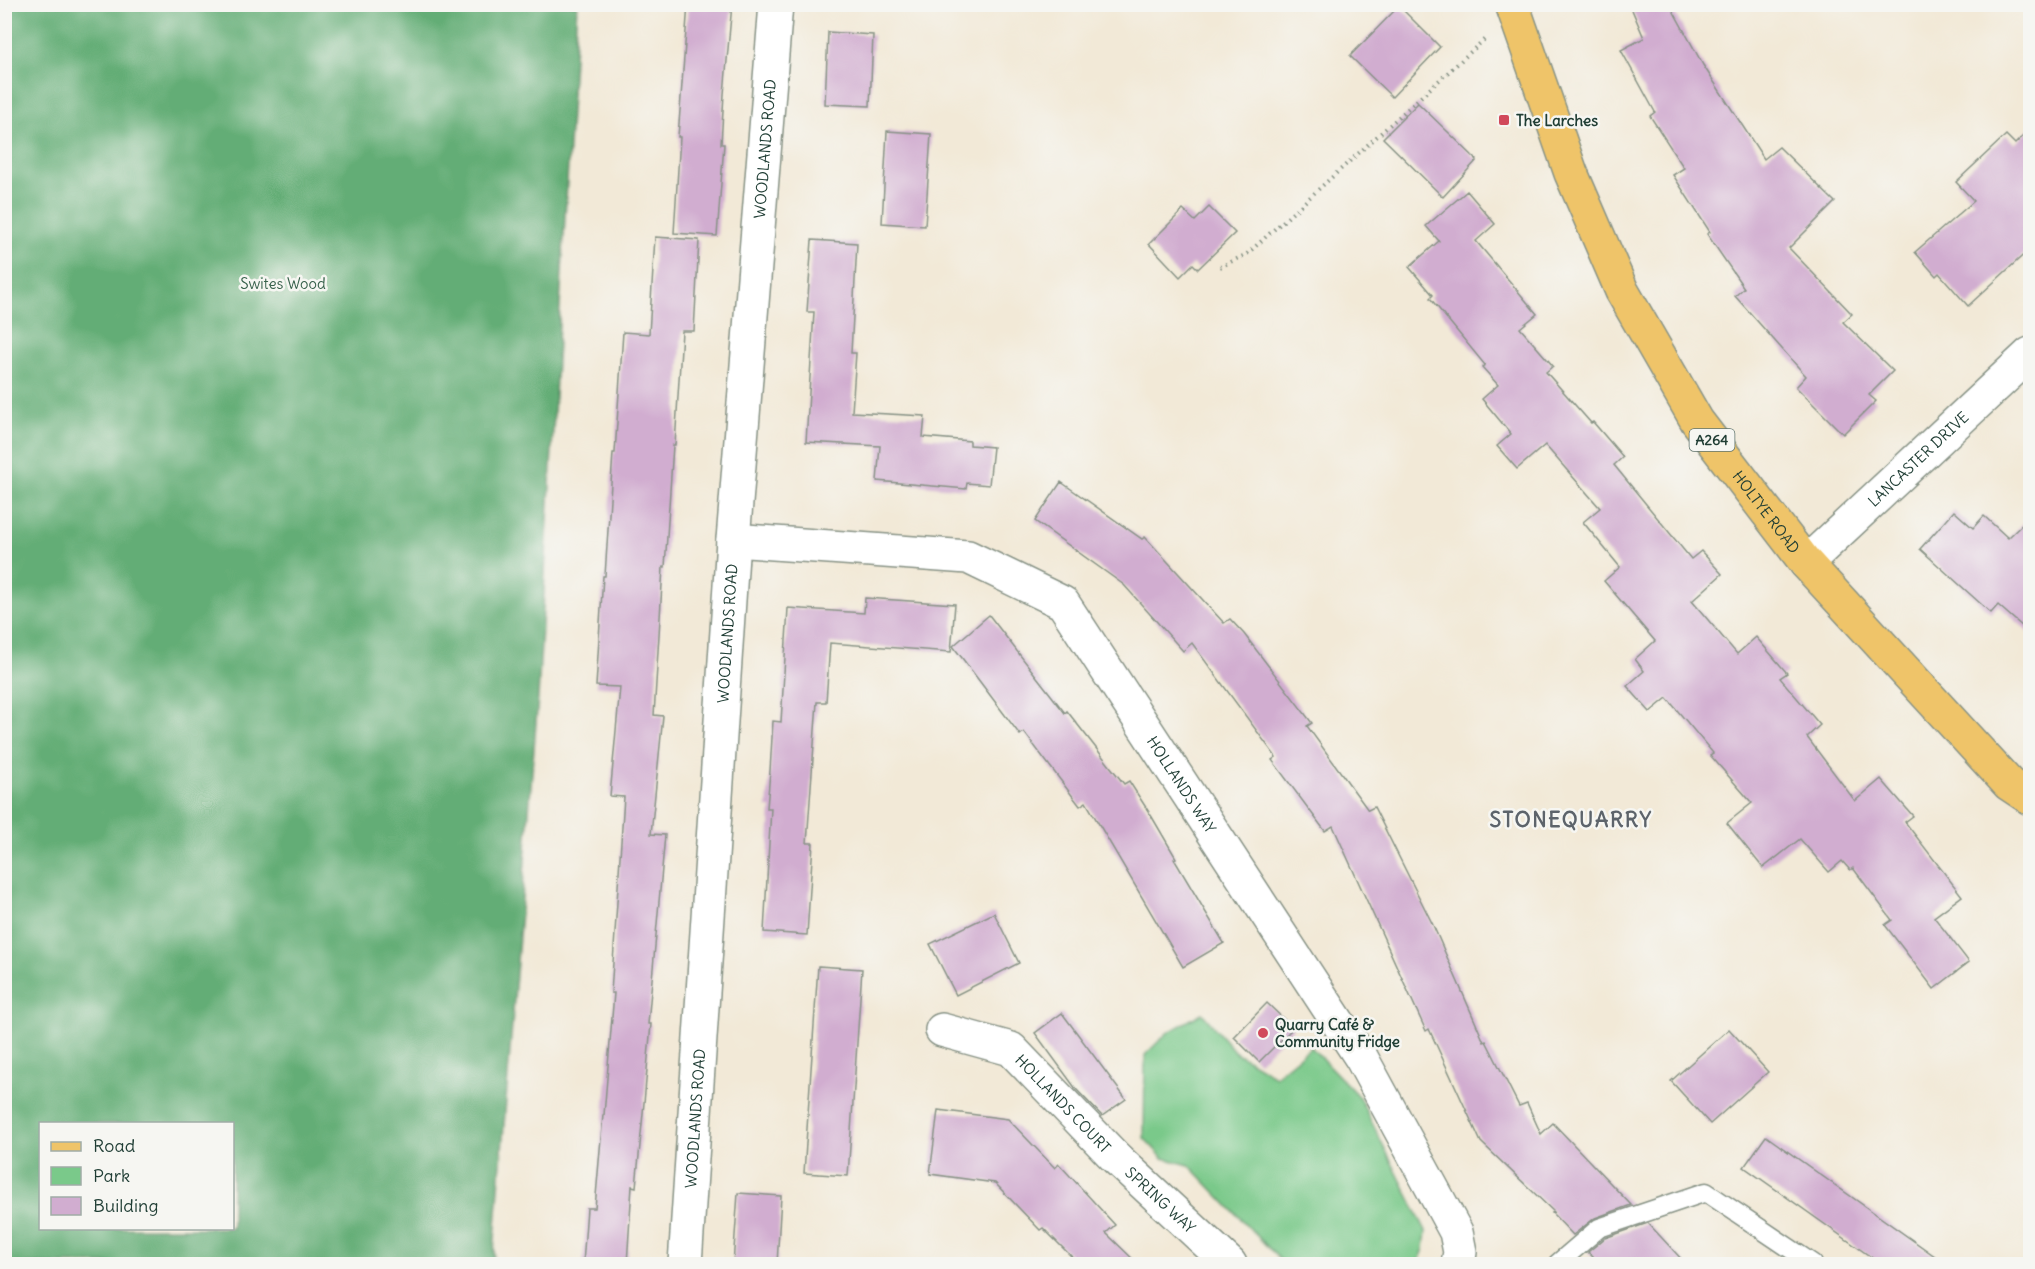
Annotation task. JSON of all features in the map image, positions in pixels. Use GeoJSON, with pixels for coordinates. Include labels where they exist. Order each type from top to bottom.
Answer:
{"type":"FeatureCollection","features":[{"type":"Feature","properties":{"kind":"main road","name":"HOLTYE ROAD"},"geometry":{"type":"LineString","coordinates":[[1513,9],[1571,173],[1622,291],[1697,421],[1806,563],[2009,784],[2031,798]]}},
{"type":"Feature","properties":{"kind":"street","name":"WOODLANDS ROAD"},"geometry":{"type":"LineString","coordinates":[[686,1264],[733,540],[776,4]]}},
{"type":"Feature","properties":{"kind":"street","name":"LANCASTER DRIVE"},"geometry":{"type":"LineString","coordinates":[[1806,563],[2031,354]]}},
{"type":"Feature","properties":{"kind":"street","name":"HOLLANDS WAY"},"geometry":{"type":"LineString","coordinates":[[733,540],[968,557],[1063,603],[1362,1059],[1456,1232],[1460,1252],[1458,1264]]}},
{"type":"Feature","properties":{"kind":"street","name":"HOLLANDS COURT"},"geometry":{"type":"LineString","coordinates":[[942,1030],[1011,1050],[1116,1158]]}},
{"type":"Feature","properties":{"kind":"street","name":"SPRING WAY"},"geometry":{"type":"LineString","coordinates":[[1116,1158],[1230,1264]]}},
{"type":"Feature","properties":{"kind":"lane"},"geometry":{"type":"LineString","coordinates":[[1557,1264],[1599,1228],[1706,1192],[1813,1264]]}},
{"type":"Feature","properties":{"kind":"path"},"geometry":{"type":"LineString","coordinates":[[1220,267],[1247,254],[1513,9]]}},
{"type":"Feature","properties":{"kind":"green space","name":"Swites Wood"},"geometry":{"type":"Polygon","coordinates":[[[5,4],[577,5],[538,698],[493,1264],[5,1264],[5,4]]]}},
{"type":"Feature","properties":{"kind":"green space"},"geometry":{"type":"Polygon","coordinates":[[[1202,1013],[1235,1052],[1275,1076],[1311,1047],[1359,1097],[1426,1231],[1424,1249],[1418,1264],[1284,1264],[1189,1165],[1163,1158],[1144,1138],[1145,1055],[1167,1033],[1202,1013]]]}},
{"type":"Feature","properties":{"kind":"building"},"geometry":{"type":"Polygon","coordinates":[[[688,4],[732,4],[724,94],[721,144],[724,144],[717,236],[674,233],[680,137],[678,137],[688,4]]]}},
{"type":"Feature","properties":{"kind":"building"},"geometry":{"type":"Polygon","coordinates":[[[1630,5],[1670,5],[1703,65],[1764,159],[1779,147],[1835,202],[1789,248],[1852,314],[1843,322],[1893,371],[1869,395],[1876,401],[1843,434],[1796,387],[1806,376],[1735,296],[1744,288],[1707,234],[1710,232],[1673,175],[1684,168],[1650,116],[1655,112],[1621,50],[1644,38],[1630,5]]]}},
{"type":"Feature","properties":{"kind":"building"},"geometry":{"type":"Polygon","coordinates":[[[1399,6],[1440,47],[1392,97],[1350,56],[1399,6]]]}},
{"type":"Feature","properties":{"kind":"building"},"geometry":{"type":"Polygon","coordinates":[[[828,32],[873,35],[870,106],[825,104],[828,32]]]}},
{"type":"Feature","properties":{"kind":"building"},"geometry":{"type":"Polygon","coordinates":[[[1418,103],[1477,160],[1443,197],[1383,138],[1418,103]]]}},
{"type":"Feature","properties":{"kind":"building"},"geometry":{"type":"Polygon","coordinates":[[[2031,128],[2031,248],[1968,306],[1939,273],[1936,276],[1915,252],[1974,201],[1956,182],[2006,135],[2015,144],[2031,128]]]}},
{"type":"Feature","properties":{"kind":"building"},"geometry":{"type":"Polygon","coordinates":[[[887,131],[931,134],[925,226],[882,223],[887,131]]]}},
{"type":"Feature","properties":{"kind":"building"},"geometry":{"type":"Polygon","coordinates":[[[1467,191],[1495,224],[1476,241],[1537,314],[1520,328],[1553,366],[1546,372],[1623,457],[1614,465],[1691,559],[1701,551],[1722,574],[1692,601],[1737,654],[1756,637],[1787,673],[1780,678],[1820,725],[1807,737],[1855,801],[1881,779],[1913,816],[1905,822],[1962,896],[1934,917],[1969,962],[1934,989],[1885,925],[1892,920],[1853,868],[1850,870],[1842,861],[1829,872],[1800,839],[1763,868],[1727,823],[1752,803],[1710,755],[1713,753],[1667,698],[1650,712],[1627,686],[1644,671],[1635,659],[1655,641],[1604,581],[1620,567],[1583,522],[1600,508],[1545,445],[1517,469],[1497,446],[1511,434],[1482,399],[1498,385],[1482,367],[1485,365],[1430,298],[1433,295],[1409,267],[1439,241],[1426,226],[1467,191]]]}},
{"type":"Feature","properties":{"kind":"building"},"geometry":{"type":"Polygon","coordinates":[[[1209,207],[1235,233],[1198,269],[1193,264],[1180,277],[1149,244],[1183,210],[1195,221],[1209,207]]]}},
{"type":"Feature","properties":{"kind":"building"},"geometry":{"type":"Polygon","coordinates":[[[655,237],[699,240],[694,331],[682,331],[654,715],[663,716],[651,834],[665,835],[648,1024],[651,1024],[645,1092],[636,1187],[632,1186],[627,1264],[583,1264],[587,1208],[595,1208],[604,1115],[614,993],[611,993],[624,797],[610,796],[620,687],[596,686],[603,576],[605,576],[623,332],[649,334],[655,237]]]}},
{"type":"Feature","properties":{"kind":"building"},"geometry":{"type":"Polygon","coordinates":[[[812,240],[857,243],[851,353],[856,353],[852,412],[925,416],[923,437],[970,441],[970,445],[993,447],[989,485],[967,483],[966,489],[877,481],[880,446],[806,442],[814,312],[807,312],[812,240]]]}},
{"type":"Feature","properties":{"kind":"building"},"geometry":{"type":"Polygon","coordinates":[[[1061,482],[1142,539],[1145,537],[1224,623],[1230,619],[1244,634],[1312,723],[1307,726],[1368,810],[1374,807],[1433,925],[1484,1042],[1486,1041],[1519,1106],[1527,1103],[1541,1134],[1553,1123],[1631,1205],[1595,1218],[1573,1235],[1552,1213],[1554,1212],[1481,1142],[1429,1029],[1426,1031],[1333,826],[1325,831],[1272,760],[1276,757],[1192,643],[1183,651],[1124,585],[1035,521],[1061,482]]]}},
{"type":"Feature","properties":{"kind":"building"},"geometry":{"type":"Polygon","coordinates":[[[1954,511],[1973,528],[1984,516],[2008,538],[2031,516],[2031,634],[1998,605],[1991,613],[1920,549],[1954,511]]]}},
{"type":"Feature","properties":{"kind":"building"},"geometry":{"type":"Polygon","coordinates":[[[865,598],[955,604],[951,652],[830,643],[826,702],[817,702],[807,843],[813,843],[807,935],[764,932],[771,808],[767,808],[773,721],[781,722],[788,608],[864,613],[865,598]]]}},
{"type":"Feature","properties":{"kind":"building"},"geometry":{"type":"Polygon","coordinates":[[[989,615],[1124,784],[1129,781],[1224,943],[1183,967],[1086,802],[1080,806],[1024,732],[1020,735],[953,646],[989,615]]]}},
{"type":"Feature","properties":{"kind":"building"},"geometry":{"type":"Polygon","coordinates":[[[994,913],[1019,963],[956,995],[930,944],[994,913]]]}},
{"type":"Feature","properties":{"kind":"building"},"geometry":{"type":"Polygon","coordinates":[[[818,966],[862,969],[848,1176],[804,1173],[818,966]]]}},
{"type":"Feature","properties":{"kind":"building","name":"Quarry Café & Community Fridge"},"geometry":{"type":"Polygon","coordinates":[[[1267,1003],[1293,1028],[1259,1062],[1234,1037],[1267,1003]]]}},
{"type":"Feature","properties":{"kind":"building"},"geometry":{"type":"Polygon","coordinates":[[[1062,1013],[1126,1099],[1102,1116],[1076,1089],[1035,1033],[1062,1013]]]}},
{"type":"Feature","properties":{"kind":"building"},"geometry":{"type":"Polygon","coordinates":[[[1729,1029],[1768,1072],[1710,1124],[1671,1081],[1729,1029]]]}},
{"type":"Feature","properties":{"kind":"building"},"geometry":{"type":"Polygon","coordinates":[[[938,1110],[1008,1119],[1055,1168],[1059,1164],[1115,1225],[1106,1233],[1138,1264],[1079,1264],[1043,1228],[1040,1230],[995,1183],[930,1174],[938,1110]]]}},
{"type":"Feature","properties":{"kind":"building"},"geometry":{"type":"Polygon","coordinates":[[[1766,1136],[1946,1264],[1881,1264],[1744,1167],[1766,1136]]]}},
{"type":"Feature","properties":{"kind":"building"},"geometry":{"type":"Polygon","coordinates":[[[738,1193],[781,1196],[777,1264],[733,1264],[738,1193]]]}},
{"type":"Feature","properties":{"kind":"building"},"geometry":{"type":"Polygon","coordinates":[[[1648,1223],[1686,1264],[1600,1264],[1588,1252],[1605,1238],[1648,1223]]]}},
{"type":"Feature","properties":{"kind":"place","name":"The Larches"},"geometry":{"type":"Point","coordinates":[1504,120]}},
{"type":"Feature","properties":{"kind":"place","name":"Quarry Café & Community Fridge"},"geometry":{"type":"Point","coordinates":[1263,1033]}},
{"type":"Feature","properties":{"kind":"district","name":"STONEQUARRY"},"geometry":{"type":"Point","coordinates":[1571,819]}}]}
